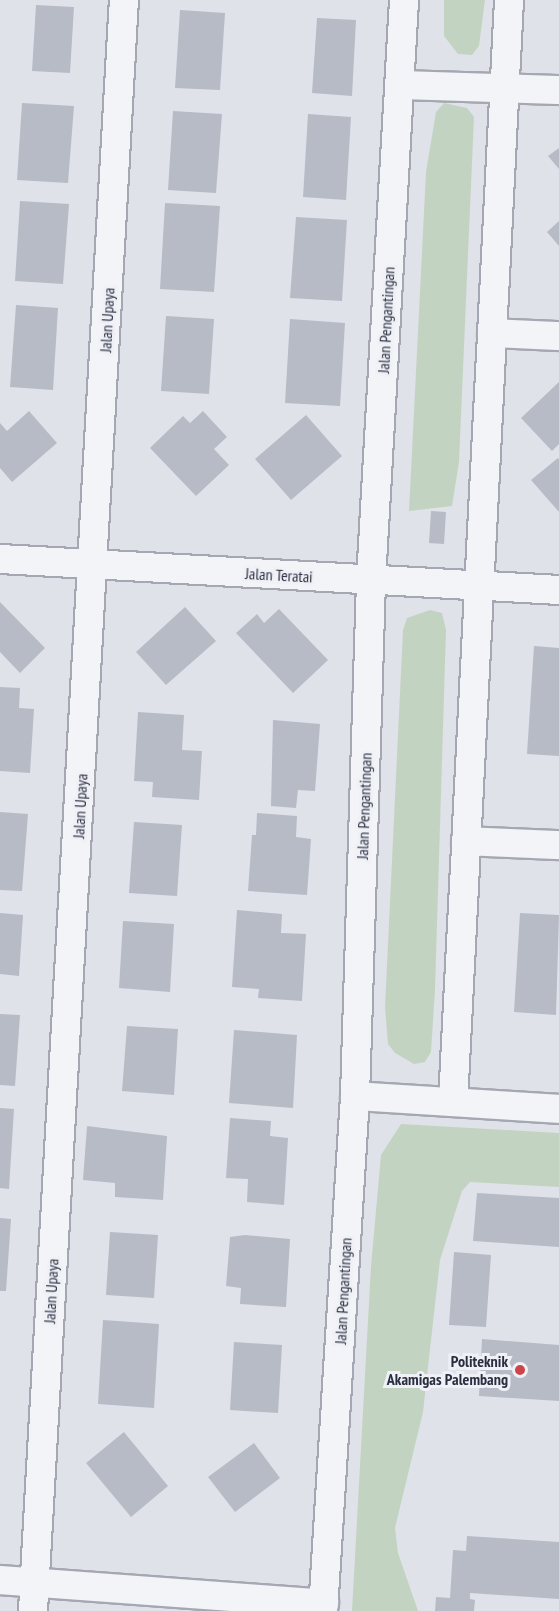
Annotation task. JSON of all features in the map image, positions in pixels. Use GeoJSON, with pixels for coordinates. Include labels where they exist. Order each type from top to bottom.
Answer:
{"type":"FeatureCollection","features":[{"type":"Feature","properties":{"kind":"street","name":"Jalan Upaya"},"geometry":{"type":"LineString","coordinates":[[33,1611],[94,566],[124,0]]}},
{"type":"Feature","properties":{"kind":"street","name":"Jalan Pengantingan"},"geometry":{"type":"LineString","coordinates":[[323,1608],[355,1096],[371,580],[404,0]]}},
{"type":"Feature","properties":{"kind":"street"},"geometry":{"type":"LineString","coordinates":[[453,1102],[482,586],[509,0]]}},
{"type":"Feature","properties":{"kind":"street"},"geometry":{"type":"LineString","coordinates":[[400,85],[559,90]]}},
{"type":"Feature","properties":{"kind":"street"},"geometry":{"type":"LineString","coordinates":[[492,333],[559,336]]}},
{"type":"Feature","properties":{"kind":"street","name":"Jalan Teratai"},"geometry":{"type":"LineString","coordinates":[[0,559],[559,590]]}},
{"type":"Feature","properties":{"kind":"street"},"geometry":{"type":"LineString","coordinates":[[466,841],[559,845]]}},
{"type":"Feature","properties":{"kind":"street"},"geometry":{"type":"LineString","coordinates":[[355,1096],[559,1109]]}},
{"type":"Feature","properties":{"kind":"street"},"geometry":{"type":"LineString","coordinates":[[0,1580],[323,1608]]}},
{"type":"Feature","properties":{"kind":"green space"},"geometry":{"type":"Polygon","coordinates":[[[444,0],[485,0],[479,46],[472,55],[458,54],[444,36],[444,0]]]}},
{"type":"Feature","properties":{"kind":"green space"},"geometry":{"type":"Polygon","coordinates":[[[444,103],[467,108],[474,117],[459,462],[452,506],[409,511],[426,172],[436,112],[444,103]]]}},
{"type":"Feature","properties":{"kind":"green space"},"geometry":{"type":"Polygon","coordinates":[[[430,610],[442,613],[446,630],[435,990],[431,1052],[425,1062],[414,1064],[395,1053],[388,1044],[385,1007],[403,630],[407,618],[430,610]]]}},
{"type":"Feature","properties":{"kind":"green space"},"geometry":{"type":"Polygon","coordinates":[[[401,1124],[559,1133],[559,1187],[470,1182],[462,1191],[440,1260],[423,1412],[395,1528],[398,1553],[418,1611],[352,1611],[371,1266],[381,1155],[401,1124]]]}},
{"type":"Feature","properties":{"kind":"building"},"geometry":{"type":"Polygon","coordinates":[[[36,5],[74,7],[70,73],[32,71],[36,5]]]}},
{"type":"Feature","properties":{"kind":"building"},"geometry":{"type":"Polygon","coordinates":[[[180,10],[225,13],[220,90],[175,88],[180,10]]]}},
{"type":"Feature","properties":{"kind":"building"},"geometry":{"type":"Polygon","coordinates":[[[317,18],[356,20],[352,96],[312,93],[317,18]]]}},
{"type":"Feature","properties":{"kind":"building"},"geometry":{"type":"Polygon","coordinates":[[[22,103],[74,106],[68,183],[17,180],[22,103]]]}},
{"type":"Feature","properties":{"kind":"building"},"geometry":{"type":"Polygon","coordinates":[[[173,111],[222,114],[216,193],[168,190],[173,111]]]}},
{"type":"Feature","properties":{"kind":"building"},"geometry":{"type":"Polygon","coordinates":[[[308,114],[351,117],[346,200],[303,197],[308,114]]]}},
{"type":"Feature","properties":{"kind":"building"},"geometry":{"type":"Polygon","coordinates":[[[559,148],[559,169],[548,156],[559,148]]]}},
{"type":"Feature","properties":{"kind":"building"},"geometry":{"type":"Polygon","coordinates":[[[20,201],[69,204],[63,284],[15,281],[20,201]]]}},
{"type":"Feature","properties":{"kind":"building"},"geometry":{"type":"Polygon","coordinates":[[[165,203],[220,206],[214,292],[160,289],[165,203]]]}},
{"type":"Feature","properties":{"kind":"building"},"geometry":{"type":"Polygon","coordinates":[[[296,217],[347,220],[342,301],[290,298],[296,217]]]}},
{"type":"Feature","properties":{"kind":"building"},"geometry":{"type":"Polygon","coordinates":[[[559,221],[559,246],[547,232],[559,221]]]}},
{"type":"Feature","properties":{"kind":"building"},"geometry":{"type":"Polygon","coordinates":[[[16,305],[58,308],[53,390],[10,387],[16,305]]]}},
{"type":"Feature","properties":{"kind":"building"},"geometry":{"type":"Polygon","coordinates":[[[166,316],[214,319],[209,394],[161,391],[166,316]]]}},
{"type":"Feature","properties":{"kind":"building"},"geometry":{"type":"Polygon","coordinates":[[[290,319],[345,323],[340,406],[285,403],[290,319]]]}},
{"type":"Feature","properties":{"kind":"building"},"geometry":{"type":"Polygon","coordinates":[[[559,382],[559,444],[552,451],[521,418],[559,382]]]}},
{"type":"Feature","properties":{"kind":"building"},"geometry":{"type":"Polygon","coordinates":[[[29,411],[57,443],[12,482],[0,468],[0,423],[7,431],[29,411]]]}},
{"type":"Feature","properties":{"kind":"building"},"geometry":{"type":"Polygon","coordinates":[[[203,411],[227,437],[214,449],[229,465],[196,496],[150,448],[183,416],[190,423],[203,411]]]}},
{"type":"Feature","properties":{"kind":"building"},"geometry":{"type":"Polygon","coordinates":[[[306,415],[342,456],[291,500],[255,459],[306,415]]]}},
{"type":"Feature","properties":{"kind":"building"},"geometry":{"type":"Polygon","coordinates":[[[559,459],[559,512],[531,480],[559,459]]]}},
{"type":"Feature","properties":{"kind":"building"},"geometry":{"type":"Polygon","coordinates":[[[431,511],[446,512],[444,544],[429,543],[431,511]]]}},
{"type":"Feature","properties":{"kind":"building"},"geometry":{"type":"Polygon","coordinates":[[[0,602],[45,648],[20,673],[0,652],[0,602]]]}},
{"type":"Feature","properties":{"kind":"building"},"geometry":{"type":"Polygon","coordinates":[[[185,607],[216,641],[166,685],[136,652],[185,607]]]}},
{"type":"Feature","properties":{"kind":"building"},"geometry":{"type":"Polygon","coordinates":[[[279,609],[328,660],[293,693],[236,633],[257,614],[264,623],[279,609]]]}},
{"type":"Feature","properties":{"kind":"building"},"geometry":{"type":"Polygon","coordinates":[[[534,646],[559,648],[559,756],[527,754],[534,646]]]}},
{"type":"Feature","properties":{"kind":"building"},"geometry":{"type":"Polygon","coordinates":[[[0,687],[20,688],[19,708],[34,709],[30,773],[0,771],[0,687]]]}},
{"type":"Feature","properties":{"kind":"building"},"geometry":{"type":"Polygon","coordinates":[[[138,712],[184,715],[182,750],[202,751],[199,800],[152,797],[153,782],[134,781],[138,712]]]}},
{"type":"Feature","properties":{"kind":"building"},"geometry":{"type":"Polygon","coordinates":[[[273,720],[320,724],[315,791],[298,790],[296,808],[271,806],[273,720]]]}},
{"type":"Feature","properties":{"kind":"building"},"geometry":{"type":"Polygon","coordinates":[[[0,812],[28,814],[22,891],[0,890],[0,812]]]}},
{"type":"Feature","properties":{"kind":"building"},"geometry":{"type":"Polygon","coordinates":[[[257,813],[297,816],[296,837],[311,839],[307,895],[248,891],[252,835],[256,835],[257,813]]]}},
{"type":"Feature","properties":{"kind":"building"},"geometry":{"type":"Polygon","coordinates":[[[134,822],[182,825],[177,896],[129,893],[134,822]]]}},
{"type":"Feature","properties":{"kind":"building"},"geometry":{"type":"Polygon","coordinates":[[[237,910],[282,914],[281,933],[306,934],[302,1001],[258,998],[259,989],[232,987],[237,910]]]}},
{"type":"Feature","properties":{"kind":"building"},"geometry":{"type":"Polygon","coordinates":[[[0,913],[23,915],[19,976],[0,974],[0,913]]]}},
{"type":"Feature","properties":{"kind":"building"},"geometry":{"type":"Polygon","coordinates":[[[520,913],[559,915],[556,1015],[514,1012],[520,913]]]}},
{"type":"Feature","properties":{"kind":"building"},"geometry":{"type":"Polygon","coordinates":[[[123,921],[174,924],[170,992],[119,988],[123,921]]]}},
{"type":"Feature","properties":{"kind":"building"},"geometry":{"type":"Polygon","coordinates":[[[0,1014],[20,1015],[15,1086],[0,1085],[0,1014]]]}},
{"type":"Feature","properties":{"kind":"building"},"geometry":{"type":"Polygon","coordinates":[[[127,1026],[178,1029],[174,1095],[122,1091],[127,1026]]]}},
{"type":"Feature","properties":{"kind":"building"},"geometry":{"type":"Polygon","coordinates":[[[234,1030],[297,1035],[293,1108],[229,1103],[234,1030]]]}},
{"type":"Feature","properties":{"kind":"building"},"geometry":{"type":"Polygon","coordinates":[[[0,1108],[14,1109],[9,1189],[0,1188],[0,1108]]]}},
{"type":"Feature","properties":{"kind":"building"},"geometry":{"type":"Polygon","coordinates":[[[230,1118],[271,1121],[270,1136],[288,1138],[284,1205],[247,1202],[248,1179],[226,1178],[230,1118]]]}},
{"type":"Feature","properties":{"kind":"building"},"geometry":{"type":"Polygon","coordinates":[[[87,1126],[167,1136],[163,1200],[115,1197],[115,1183],[83,1180],[87,1126]]]}},
{"type":"Feature","properties":{"kind":"building"},"geometry":{"type":"Polygon","coordinates":[[[477,1193],[559,1198],[559,1247],[473,1241],[477,1193]]]}},
{"type":"Feature","properties":{"kind":"building"},"geometry":{"type":"Polygon","coordinates":[[[0,1218],[11,1219],[6,1291],[0,1291],[0,1218]]]}},
{"type":"Feature","properties":{"kind":"building"},"geometry":{"type":"Polygon","coordinates":[[[110,1232],[158,1235],[154,1298],[106,1295],[110,1232]]]}},
{"type":"Feature","properties":{"kind":"building"},"geometry":{"type":"Polygon","coordinates":[[[245,1235],[290,1239],[286,1307],[240,1304],[241,1288],[226,1286],[230,1237],[245,1235]]]}},
{"type":"Feature","properties":{"kind":"building"},"geometry":{"type":"Polygon","coordinates":[[[454,1252],[491,1255],[486,1327],[449,1325],[454,1252]]]}},
{"type":"Feature","properties":{"kind":"building"},"geometry":{"type":"Polygon","coordinates":[[[103,1320],[159,1324],[154,1408],[98,1404],[103,1320]]]}},
{"type":"Feature","properties":{"kind":"building","name":"Politeknik Akamigas Palembang"},"geometry":{"type":"Polygon","coordinates":[[[482,1339],[559,1345],[559,1401],[479,1396],[482,1339]]]}},
{"type":"Feature","properties":{"kind":"building"},"geometry":{"type":"Polygon","coordinates":[[[234,1342],[282,1345],[278,1413],[230,1410],[234,1342]]]}},
{"type":"Feature","properties":{"kind":"building"},"geometry":{"type":"Polygon","coordinates":[[[124,1432],[168,1486],[131,1517],[86,1463],[124,1432]]]}},
{"type":"Feature","properties":{"kind":"building"},"geometry":{"type":"Polygon","coordinates":[[[254,1443],[280,1478],[235,1512],[208,1477],[254,1443]]]}},
{"type":"Feature","properties":{"kind":"building"},"geometry":{"type":"Polygon","coordinates":[[[467,1536],[559,1542],[559,1599],[470,1593],[470,1599],[475,1600],[474,1611],[435,1611],[436,1597],[450,1598],[453,1550],[466,1551],[467,1536]]]}},
{"type":"Feature","properties":{"kind":"place","name":"Politeknik Akamigas Palembang"},"geometry":{"type":"Point","coordinates":[520,1370]}}]}
